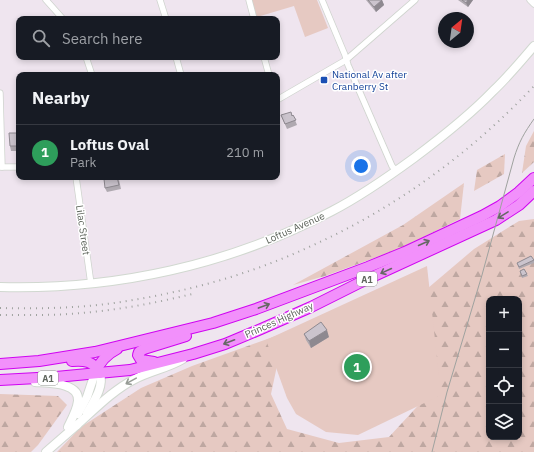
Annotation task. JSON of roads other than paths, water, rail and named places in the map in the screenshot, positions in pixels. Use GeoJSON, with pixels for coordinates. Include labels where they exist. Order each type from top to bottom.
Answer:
{"type":"FeatureCollection","features":[{"type":"Feature","properties":{"kind":"highway","name":"Princes Highway"},"geometry":{"type":"LineString","coordinates":[[0,364],[22,363],[95,352],[125,345],[213,323],[299,294],[405,252],[457,228],[500,206],[534,178]]}},
{"type":"Feature","properties":{"kind":"highway","name":"Princes Highway"},"geometry":{"type":"LineString","coordinates":[[1,380],[49,378],[97,372],[130,370],[193,354],[224,344],[311,307],[361,282],[490,223],[518,205],[534,191]]}},
{"type":"Feature","properties":{"kind":"highway"},"geometry":{"type":"LineString","coordinates":[[162,362],[142,360],[138,357],[139,353],[142,350],[187,336],[213,323]]}},
{"type":"Feature","properties":{"kind":"highway"},"geometry":{"type":"LineString","coordinates":[[97,372],[101,362],[109,354],[117,348],[125,345]]}},
{"type":"Feature","properties":{"kind":"highway"},"geometry":{"type":"LineString","coordinates":[[22,363],[64,363],[84,361],[91,363],[97,372]]}},
{"type":"Feature","properties":{"kind":"street"},"geometry":{"type":"LineString","coordinates":[[46,0],[60,16]]}},
{"type":"Feature","properties":{"kind":"street"},"geometry":{"type":"LineString","coordinates":[[160,0],[165,16]]}},
{"type":"Feature","properties":{"kind":"street"},"geometry":{"type":"LineString","coordinates":[[249,0],[253,16]]}},
{"type":"Feature","properties":{"kind":"street"},"geometry":{"type":"LineString","coordinates":[[322,0],[346,60],[392,166],[396,171]]}},
{"type":"Feature","properties":{"kind":"street"},"geometry":{"type":"LineString","coordinates":[[280,97],[346,60],[414,0]]}},
{"type":"Feature","properties":{"kind":"street"},"geometry":{"type":"LineString","coordinates":[[530,0],[534,4]]}},
{"type":"Feature","properties":{"kind":"street","name":"Loftus Avenue"},"geometry":{"type":"LineString","coordinates":[[0,287],[91,284],[174,270],[245,250],[307,224],[366,191],[432,145],[494,91],[534,46]]}},
{"type":"Feature","properties":{"kind":"street"},"geometry":{"type":"LineString","coordinates":[[87,60],[91,72]]}},
{"type":"Feature","properties":{"kind":"street"},"geometry":{"type":"LineString","coordinates":[[177,60],[180,72]]}},
{"type":"Feature","properties":{"kind":"street"},"geometry":{"type":"LineString","coordinates":[[265,60],[268,72]]}},
{"type":"Feature","properties":{"kind":"street"},"geometry":{"type":"LineString","coordinates":[[0,93],[1,167],[16,167]]}},
{"type":"Feature","properties":{"kind":"street","name":"Lilac Street"},"geometry":{"type":"LineString","coordinates":[[76,180],[91,284]]}},
{"type":"Feature","properties":{"kind":"street"},"geometry":{"type":"LineString","coordinates":[[46,452],[106,399],[128,383],[140,376],[175,364],[193,354]]}},
{"type":"Feature","properties":{"kind":"street"},"geometry":{"type":"LineString","coordinates":[[77,425],[98,394],[101,379],[97,372]]}},
{"type":"Feature","properties":{"kind":"street"},"geometry":{"type":"LineString","coordinates":[[56,443],[78,413],[97,372]]}},
{"type":"Feature","properties":{"kind":"street"},"geometry":{"type":"LineString","coordinates":[[1,380],[59,384],[72,388],[77,394],[78,401],[68,427]]}},
{"type":"Feature","properties":{"kind":"tram line"},"geometry":{"type":"LineString","coordinates":[[432,452],[447,392],[482,275],[514,158],[522,138],[534,119]]}},
{"type":"Feature","properties":{"kind":"railway"},"geometry":{"type":"LineString","coordinates":[[0,308],[100,305],[133,300],[222,280],[245,273],[288,256],[340,232],[371,215],[429,178],[484,134],[534,86]]}},
{"type":"Feature","properties":{"kind":"railway"},"geometry":{"type":"LineString","coordinates":[[0,315],[57,315],[117,309],[196,293]]}},
{"type":"Feature","properties":{"kind":"place","name":"National Av after Cranberry St"},"geometry":{"type":"Point","coordinates":[324,80]}},
{"type":"Feature","properties":{"kind":"place","name":"Loftus Oval"},"geometry":{"type":"Point","coordinates":[357,367]}}]}
